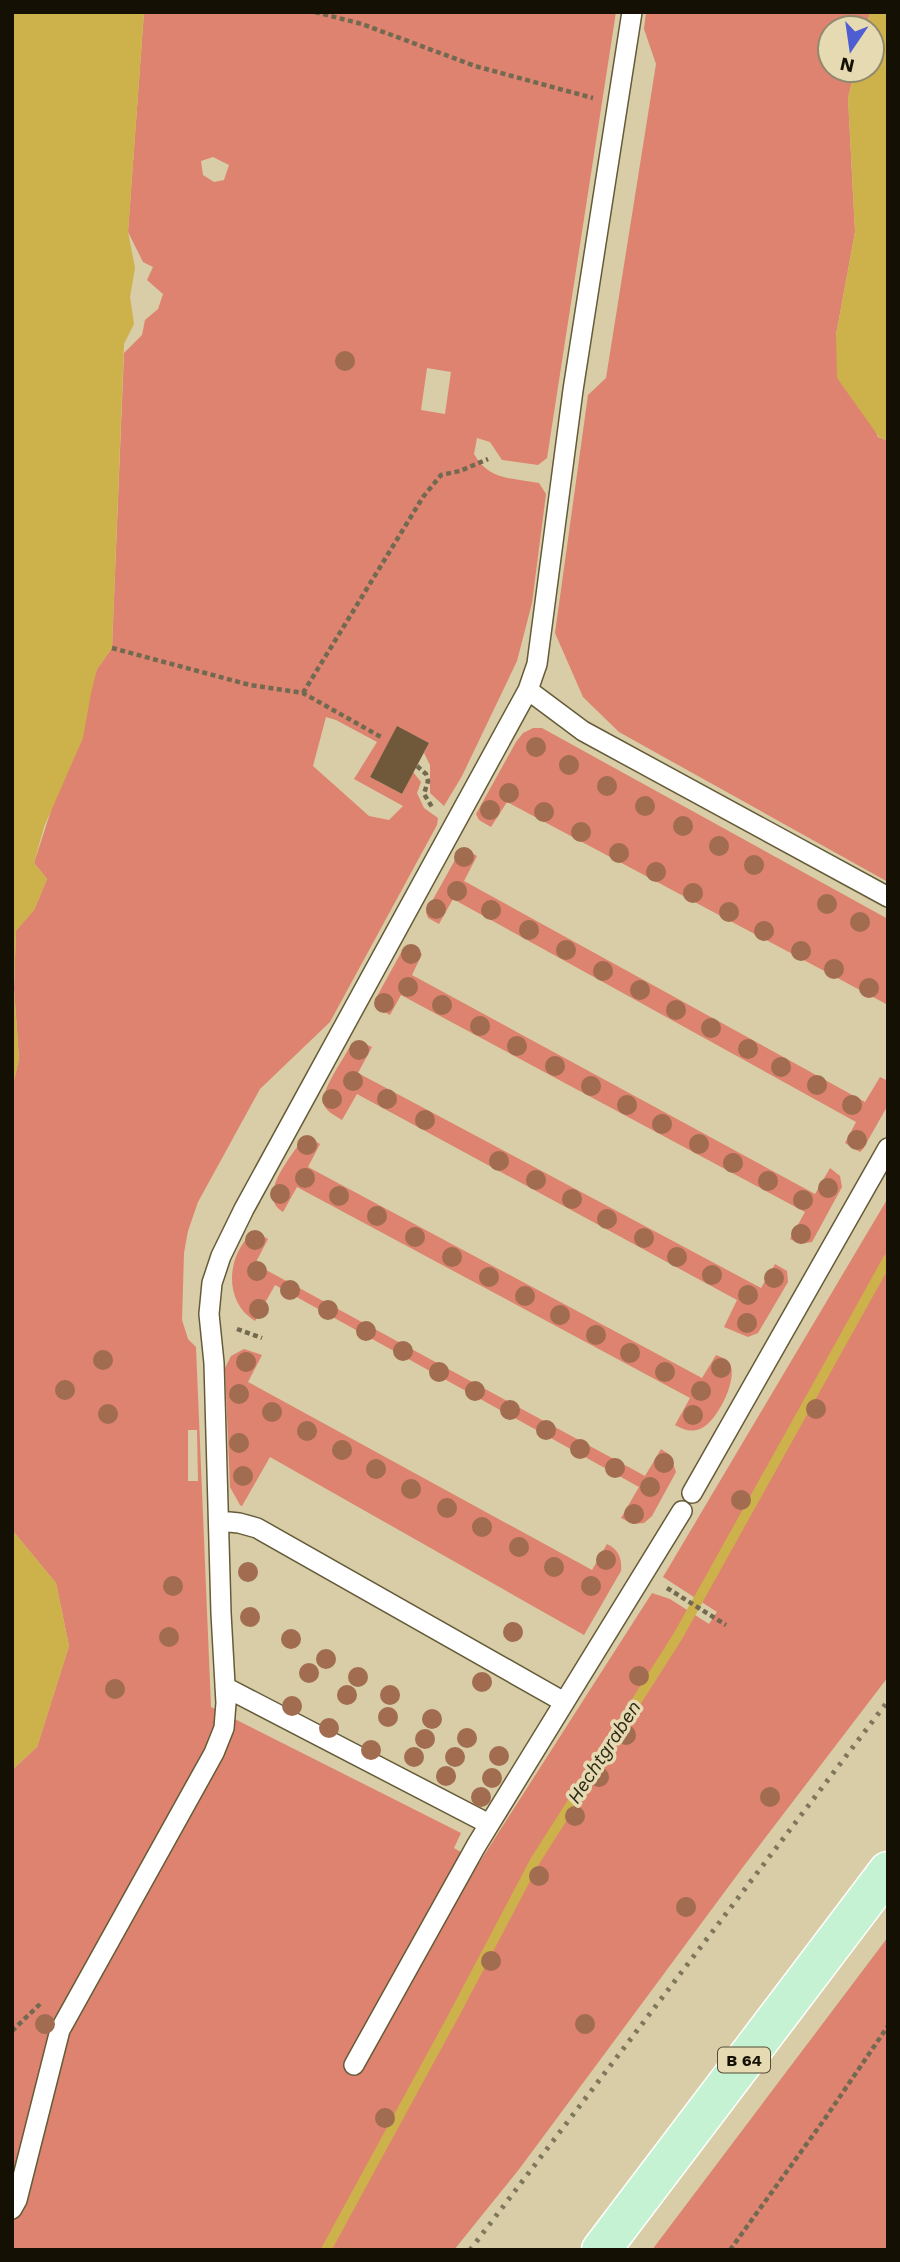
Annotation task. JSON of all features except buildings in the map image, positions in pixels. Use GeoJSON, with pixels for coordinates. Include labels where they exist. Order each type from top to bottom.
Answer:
{"type":"FeatureCollection","features":[{"type":"Feature","properties":{"kind":"main road","name":"B 64"},"geometry":{"type":"LineString","coordinates":[[601,2250],[888,1871]]}},
{"type":"Feature","properties":{"kind":"lane"},"geometry":{"type":"LineString","coordinates":[[12,2209],[17,2200],[60,2030],[214,1753],[224,1728],[225,1687],[214,1363],[209,1314],[212,1283],[221,1256],[295,1111],[528,690],[537,664],[573,390],[632,12]]}},
{"type":"Feature","properties":{"kind":"lane"},"geometry":{"type":"LineString","coordinates":[[528,690],[583,731],[888,897]]}},
{"type":"Feature","properties":{"kind":"lane"},"geometry":{"type":"LineString","coordinates":[[691,1493],[888,1148]]}},
{"type":"Feature","properties":{"kind":"lane"},"geometry":{"type":"LineString","coordinates":[[354,2065],[489,1824],[682,1511]]}},
{"type":"Feature","properties":{"kind":"lane"},"geometry":{"type":"LineString","coordinates":[[219,1521],[257,1528],[564,1702]]}},
{"type":"Feature","properties":{"kind":"lane"},"geometry":{"type":"LineString","coordinates":[[225,1687],[489,1824]]}},
{"type":"Feature","properties":{"kind":"path"},"geometry":{"type":"LineString","coordinates":[[315,12],[362,24],[475,66],[617,105]]}},
{"type":"Feature","properties":{"kind":"path"},"geometry":{"type":"LineString","coordinates":[[303,693],[423,497],[442,475],[460,471],[488,459]]}},
{"type":"Feature","properties":{"kind":"path"},"geometry":{"type":"LineString","coordinates":[[112,648],[250,685],[303,693],[381,737]]}},
{"type":"Feature","properties":{"kind":"path"},"geometry":{"type":"LineString","coordinates":[[417,766],[426,774],[428,781],[424,793],[428,802],[454,826]]}},
{"type":"Feature","properties":{"kind":"path"},"geometry":{"type":"LineString","coordinates":[[671,1591],[726,1625]]}},
{"type":"Feature","properties":{"kind":"path"},"geometry":{"type":"LineString","coordinates":[[730,2250],[888,2026]]}},
{"type":"Feature","properties":{"kind":"shaded area"},"geometry":{"type":"Polygon","coordinates":[[[12,12],[144,12],[128,232],[135,268],[130,297],[134,324],[124,344],[112,648],[97,669],[83,738],[44,827],[34,863],[47,879],[34,910],[16,931],[14,988],[19,1059],[12,1089],[12,12]]]}},
{"type":"Feature","properties":{"kind":"shaded area"},"geometry":{"type":"Polygon","coordinates":[[[144,12],[616,12],[547,458],[538,465],[502,460],[490,442],[477,438],[474,454],[486,469],[502,476],[539,483],[546,494],[532,603],[517,661],[462,776],[444,806],[430,793],[430,765],[424,753],[429,743],[397,727],[370,777],[402,794],[413,772],[421,782],[417,793],[424,808],[438,818],[437,825],[330,1022],[260,1089],[198,1202],[188,1231],[184,1253],[182,1320],[188,1339],[196,1347],[211,1707],[461,1833],[454,1848],[479,1863],[652,1593],[670,1599],[709,1624],[717,1612],[663,1577],[888,1198],[888,1677],[520,2168],[454,2250],[12,2250],[12,1770],[37,1747],[69,1646],[56,1583],[12,1530],[12,1089],[19,1059],[14,988],[16,930],[34,910],[47,879],[34,863],[97,669],[112,648],[124,353],[142,335],[145,320],[158,309],[163,294],[147,280],[153,267],[143,262],[128,232],[144,12]],[[213,157],[201,161],[203,175],[214,182],[224,180],[229,165],[213,157]],[[427,368],[421,410],[445,414],[451,372],[427,368]],[[326,717],[313,766],[369,816],[389,820],[403,806],[354,779],[377,742],[336,720],[326,717]],[[188,1430],[188,1481],[198,1481],[197,1430],[188,1430]]]}},
{"type":"Feature","properties":{"kind":"shaded area"},"geometry":{"type":"Polygon","coordinates":[[[646,12],[870,12],[816,14],[816,84],[852,84],[848,98],[855,232],[836,335],[878,437],[888,441],[888,882],[619,732],[583,697],[555,633],[588,395],[606,378],[656,64],[644,29],[646,12]]]}},
{"type":"Feature","properties":{"kind":"shaded area"},"geometry":{"type":"Polygon","coordinates":[[[888,12],[888,441],[879,437],[837,378],[836,335],[855,232],[848,98],[852,84],[886,84],[886,14],[870,14],[888,12]]]}},
{"type":"Feature","properties":{"kind":"shaded area"},"geometry":{"type":"Polygon","coordinates":[[[533,728],[542,728],[888,919],[888,1005],[507,802],[491,827],[479,820],[476,814],[516,742],[523,733],[533,728]]]}},
{"type":"Feature","properties":{"kind":"shaded area"},"geometry":{"type":"Polygon","coordinates":[[[465,849],[477,856],[464,881],[865,1102],[880,1077],[888,1081],[888,1105],[863,1149],[860,1152],[845,1143],[856,1122],[453,899],[439,924],[428,918],[426,912],[460,851],[465,849]]]}},
{"type":"Feature","properties":{"kind":"shaded area"},"geometry":{"type":"Polygon","coordinates":[[[411,947],[422,954],[412,975],[815,1194],[830,1168],[840,1176],[842,1187],[812,1242],[801,1244],[790,1239],[805,1212],[401,995],[390,1015],[377,1008],[376,998],[402,951],[411,947]]]}},
{"type":"Feature","properties":{"kind":"shaded area"},"geometry":{"type":"Polygon","coordinates":[[[365,1044],[372,1047],[358,1073],[761,1288],[775,1264],[787,1271],[788,1282],[758,1333],[748,1337],[724,1327],[737,1300],[357,1094],[342,1120],[332,1114],[323,1100],[328,1085],[349,1048],[365,1044]]]}},
{"type":"Feature","properties":{"kind":"shaded area"},"geometry":{"type":"Polygon","coordinates":[[[305,1140],[320,1144],[308,1167],[702,1378],[716,1355],[726,1359],[732,1371],[731,1380],[720,1409],[708,1424],[698,1430],[691,1431],[675,1425],[690,1398],[297,1187],[283,1212],[273,1197],[274,1188],[288,1160],[305,1140]]]}},
{"type":"Feature","properties":{"kind":"shaded area"},"geometry":{"type":"Polygon","coordinates":[[[251,1234],[268,1239],[255,1264],[645,1476],[661,1449],[670,1455],[676,1472],[652,1516],[644,1523],[633,1524],[621,1518],[639,1487],[275,1285],[255,1321],[238,1303],[232,1279],[237,1255],[251,1234]]]}},
{"type":"Feature","properties":{"kind":"shaded area"},"geometry":{"type":"Polygon","coordinates":[[[244,1349],[262,1355],[248,1382],[592,1570],[607,1544],[614,1549],[620,1558],[621,1571],[584,1635],[270,1457],[242,1506],[240,1505],[230,1487],[225,1368],[231,1356],[244,1349]]]}},
{"type":"Feature","properties":{"kind":"shaded area"},"geometry":{"type":"Polygon","coordinates":[[[12,1530],[56,1583],[69,1646],[37,1747],[12,1770],[12,1530]]]}},
{"type":"Feature","properties":{"kind":"shaded area"},"geometry":{"type":"Polygon","coordinates":[[[888,1937],[888,2250],[652,2250],[888,1937]]]}},
{"type":"Feature","properties":{"kind":"waterway","name":"Hechtgraben"},"geometry":{"type":"LineString","coordinates":[[326,2250],[535,1861],[678,1636],[888,1259]]}},
{"type":"Feature","properties":{"kind":"railway"},"geometry":{"type":"LineString","coordinates":[[470,2250],[888,1701]]}}]}
